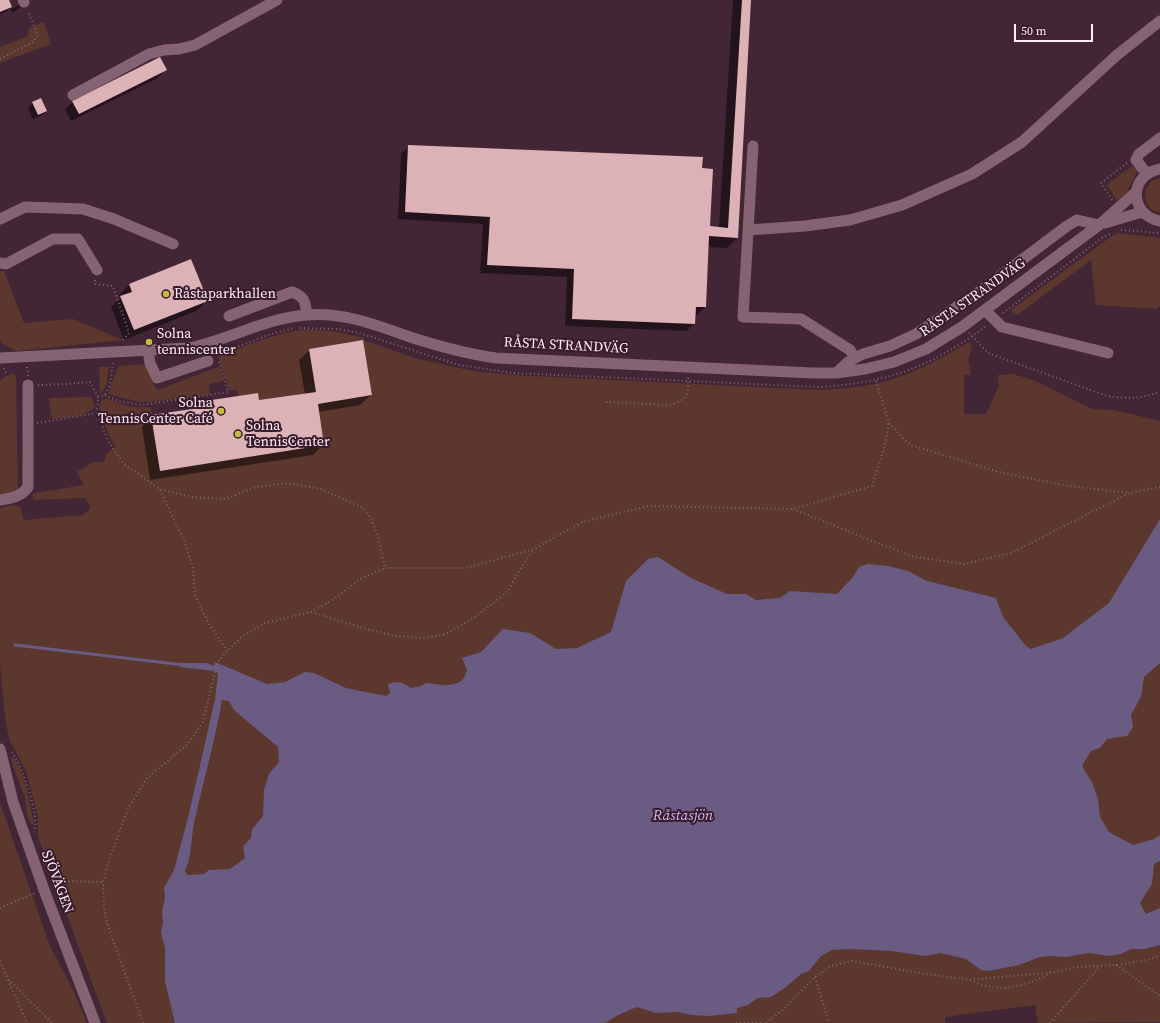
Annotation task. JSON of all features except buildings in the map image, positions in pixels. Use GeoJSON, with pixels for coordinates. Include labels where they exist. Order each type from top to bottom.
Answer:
{"type":"FeatureCollection","features":[{"type":"Feature","properties":{"kind":"street"},"geometry":{"type":"LineString","coordinates":[[73,95],[149,54],[195,45],[277,0]]}},
{"type":"Feature","properties":{"kind":"street"},"geometry":{"type":"LineString","coordinates":[[748,230],[805,226],[850,220],[902,205],[972,174],[1022,142],[1117,55],[1160,21]]}},
{"type":"Feature","properties":{"kind":"street"},"geometry":{"type":"LineString","coordinates":[[1160,138],[1139,154],[1136,160],[1147,174],[1160,169]]}},
{"type":"Feature","properties":{"kind":"street"},"geometry":{"type":"LineString","coordinates":[[753,146],[743,317],[801,319],[850,350],[855,358]]}},
{"type":"Feature","properties":{"kind":"street","name":"RÅSTA STRANDVÄG"},"geometry":{"type":"LineString","coordinates":[[2,363],[148,350],[189,348],[205,344],[271,321],[307,315],[342,316],[440,346],[484,356],[517,360],[836,373],[879,366],[912,356],[962,327],[1099,226],[1136,192],[1142,179],[1147,174]]}},
{"type":"Feature","properties":{"kind":"street"},"geometry":{"type":"LineString","coordinates":[[1136,192],[1136,199],[1142,212],[1147,217],[1160,221]]}},
{"type":"Feature","properties":{"kind":"street"},"geometry":{"type":"LineString","coordinates":[[0,219],[25,207],[83,209],[114,219],[173,244]]}},
{"type":"Feature","properties":{"kind":"street","name":"RÅSTA STRANDVÄG"},"geometry":{"type":"LineString","coordinates":[[1099,226],[1142,212]]}},
{"type":"Feature","properties":{"kind":"street"},"geometry":{"type":"LineString","coordinates":[[836,373],[848,362],[863,354],[890,346],[916,334],[1077,220],[1099,226]]}},
{"type":"Feature","properties":{"kind":"street"},"geometry":{"type":"LineString","coordinates":[[0,263],[6,264],[53,239],[78,239],[97,270]]}},
{"type":"Feature","properties":{"kind":"street"},"geometry":{"type":"LineString","coordinates":[[229,316],[292,292],[300,296],[306,302],[307,315]]}},
{"type":"Feature","properties":{"kind":"street"},"geometry":{"type":"LineString","coordinates":[[985,310],[1002,327],[1108,353]]}},
{"type":"Feature","properties":{"kind":"street"},"geometry":{"type":"LineString","coordinates":[[148,350],[150,363],[157,378],[210,358]]}},
{"type":"Feature","properties":{"kind":"street"},"geometry":{"type":"LineString","coordinates":[[0,500],[13,498],[23,493],[28,487],[28,385]]}},
{"type":"Feature","properties":{"kind":"street","name":"SJÖVÄGEN"},"geometry":{"type":"LineString","coordinates":[[5,750],[12,802],[95,1023]]}},
{"type":"Feature","properties":{"kind":"path"},"geometry":{"type":"LineString","coordinates":[[0,59],[33,42],[38,35],[24,1]]}},
{"type":"Feature","properties":{"kind":"path"},"geometry":{"type":"LineString","coordinates":[[1118,209],[1101,184],[1139,154]]}},
{"type":"Feature","properties":{"kind":"path"},"geometry":{"type":"LineString","coordinates":[[210,358],[274,333],[297,328],[318,327],[359,333],[459,366],[513,373],[688,382],[819,387],[848,386],[904,372],[940,357],[972,337],[1102,238],[1117,230],[1160,233]]}},
{"type":"Feature","properties":{"kind":"path"},"geometry":{"type":"LineString","coordinates":[[94,284],[113,286],[129,333],[121,343]]}},
{"type":"Feature","properties":{"kind":"path"},"geometry":{"type":"LineString","coordinates":[[962,327],[988,353],[1107,396],[1126,399],[1143,398],[1160,392]]}},
{"type":"Feature","properties":{"kind":"path"},"geometry":{"type":"LineString","coordinates":[[98,397],[105,395],[118,401],[141,405],[228,392],[217,355]]}},
{"type":"Feature","properties":{"kind":"path"},"geometry":{"type":"LineString","coordinates":[[2,363],[6,373]]}},
{"type":"Feature","properties":{"kind":"path"},"geometry":{"type":"LineString","coordinates":[[105,395],[110,385],[113,363]]}},
{"type":"Feature","properties":{"kind":"path"},"geometry":{"type":"LineString","coordinates":[[27,367],[28,385],[90,382],[98,397],[97,413],[108,441],[123,462],[159,489],[192,497],[225,499],[256,487],[288,482],[321,489],[363,508],[372,520],[385,568]]}},
{"type":"Feature","properties":{"kind":"path"},"geometry":{"type":"LineString","coordinates":[[606,402],[677,403],[685,398],[688,391],[687,367]]}},
{"type":"Feature","properties":{"kind":"path"},"geometry":{"type":"LineString","coordinates":[[876,380],[889,423],[910,445],[1003,472],[1064,485],[1129,494]]}},
{"type":"Feature","properties":{"kind":"path"},"geometry":{"type":"LineString","coordinates":[[28,425],[97,413]]}},
{"type":"Feature","properties":{"kind":"path"},"geometry":{"type":"LineString","coordinates":[[143,1023],[107,923],[104,907],[103,882],[108,863],[128,809],[147,778],[188,744],[203,722],[217,663],[243,636],[265,623],[311,612],[362,578],[385,568],[465,568],[534,549],[582,522],[648,506],[793,509],[872,486],[883,452],[889,423]]}},
{"type":"Feature","properties":{"kind":"path"},"geometry":{"type":"LineString","coordinates":[[793,509],[915,557],[964,564],[1011,553],[1129,494],[1160,487]]}},
{"type":"Feature","properties":{"kind":"path"},"geometry":{"type":"LineString","coordinates":[[159,489],[184,540],[193,568],[195,595],[208,622],[227,651]]}},
{"type":"Feature","properties":{"kind":"path"},"geometry":{"type":"LineString","coordinates":[[311,612],[366,629],[396,636],[424,638],[446,634],[479,614],[509,590],[534,549]]}},
{"type":"Feature","properties":{"kind":"path"},"geometry":{"type":"LineString","coordinates":[[5,750],[15,756],[24,773],[35,817],[36,828],[32,835]]}},
{"type":"Feature","properties":{"kind":"path"},"geometry":{"type":"LineString","coordinates":[[969,980],[995,988],[1006,989],[1039,980],[1055,972],[1076,966],[1116,965],[1160,956]]}},
{"type":"Feature","properties":{"kind":"path"},"geometry":{"type":"LineString","coordinates":[[0,961],[27,1023]]}},
{"type":"Feature","properties":{"kind":"path"},"geometry":{"type":"LineString","coordinates":[[766,1023],[784,1009],[815,977],[831,966],[852,961],[969,980],[1055,972]]}},
{"type":"Feature","properties":{"kind":"path"},"geometry":{"type":"LineString","coordinates":[[1050,1023],[1095,972],[1099,965]]}},
{"type":"Feature","properties":{"kind":"path"},"geometry":{"type":"LineString","coordinates":[[1116,965],[1160,996]]}},
{"type":"Feature","properties":{"kind":"path"},"geometry":{"type":"LineString","coordinates":[[0,970],[5,972]]}},
{"type":"Feature","properties":{"kind":"path"},"geometry":{"type":"LineString","coordinates":[[815,977],[829,1023]]}},
{"type":"Feature","properties":{"kind":"path"},"geometry":{"type":"LineString","coordinates":[[8,979],[52,1023]]}},
{"type":"Feature","properties":{"kind":"path"},"geometry":{"type":"LineString","coordinates":[[736,1023],[762,1023]]}},
{"type":"Feature","properties":{"kind":"shaded area"},"geometry":{"type":"Polygon","coordinates":[[[44,22],[51,44],[0,63],[0,47],[28,36],[29,28],[44,22]]]}},
{"type":"Feature","properties":{"kind":"shaded area"},"geometry":{"type":"Polygon","coordinates":[[[1132,166],[1138,170],[1126,194],[1117,201],[1107,185],[1132,166]]]}},
{"type":"Feature","properties":{"kind":"shaded area"},"geometry":{"type":"Polygon","coordinates":[[[1160,178],[1160,213],[1153,210],[1149,206],[1145,195],[1149,184],[1153,180],[1160,178]]]}},
{"type":"Feature","properties":{"kind":"shaded area"},"geometry":{"type":"Polygon","coordinates":[[[1119,233],[1160,238],[1160,306],[1157,309],[1096,305],[1091,260],[1017,315],[1011,310],[1113,235],[1119,233]]]}},
{"type":"Feature","properties":{"kind":"shaded area"},"geometry":{"type":"Polygon","coordinates":[[[0,271],[4,271],[24,323],[73,319],[123,340],[16,351],[1,343],[0,271]]]}},
{"type":"Feature","properties":{"kind":"shaded area"},"geometry":{"type":"Polygon","coordinates":[[[302,330],[326,331],[364,338],[364,340],[414,358],[473,371],[513,375],[816,390],[845,388],[887,381],[912,372],[969,342],[972,347],[968,359],[971,375],[964,375],[964,414],[986,414],[999,386],[998,375],[1013,374],[1033,380],[1092,409],[1114,410],[1160,421],[1160,1022],[1038,1023],[1035,1005],[945,1017],[945,1023],[107,1023],[38,837],[38,817],[26,771],[10,741],[6,724],[0,664],[0,509],[10,506],[20,507],[24,520],[83,515],[89,510],[90,506],[85,498],[35,500],[33,499],[32,495],[35,493],[84,485],[77,472],[93,462],[104,462],[107,453],[116,447],[106,429],[100,412],[102,400],[108,399],[126,406],[151,407],[160,471],[324,445],[318,404],[372,395],[363,340],[309,349],[316,392],[259,400],[258,393],[239,396],[237,390],[229,390],[218,356],[270,337],[302,330]]]}},
{"type":"Feature","properties":{"kind":"shaded area"},"geometry":{"type":"Polygon","coordinates":[[[146,364],[154,385],[158,390],[218,367],[221,370],[224,381],[209,384],[210,394],[150,402],[140,402],[108,394],[119,366],[146,364]]]}},
{"type":"Feature","properties":{"kind":"shaded area"},"geometry":{"type":"Polygon","coordinates":[[[99,367],[110,367],[106,387],[100,394],[99,367]]]}},
{"type":"Feature","properties":{"kind":"shaded area"},"geometry":{"type":"Polygon","coordinates":[[[12,373],[16,376],[18,490],[8,495],[0,496],[0,380],[12,373]]]}},
{"type":"Feature","properties":{"kind":"shaded area"},"geometry":{"type":"Polygon","coordinates":[[[91,397],[95,406],[92,410],[76,416],[52,419],[49,398],[91,397]]]}},
{"type":"Feature","properties":{"kind":"shaded area"},"geometry":{"type":"Polygon","coordinates":[[[11,757],[13,757],[17,764],[24,780],[34,822],[33,826],[27,815],[25,797],[13,767],[11,757]]]}},
{"type":"Feature","properties":{"kind":"shaded area"},"geometry":{"type":"Polygon","coordinates":[[[0,803],[50,946],[73,990],[87,1023],[0,1023],[0,803]]]}},
{"type":"Feature","properties":{"kind":"water","name":"Råstasjön"},"geometry":{"type":"Polygon","coordinates":[[[1160,519],[1160,663],[1144,677],[1141,697],[1131,715],[1133,727],[1127,736],[1107,739],[1100,748],[1091,751],[1082,766],[1093,784],[1098,799],[1100,817],[1109,832],[1133,845],[1154,839],[1160,835],[1160,861],[1154,864],[1152,884],[1140,903],[1146,914],[1160,908],[1160,945],[1144,949],[1131,949],[1121,954],[1109,956],[1089,953],[1066,957],[1040,957],[1019,965],[989,971],[981,970],[966,959],[941,953],[925,956],[892,951],[848,949],[832,950],[821,956],[809,971],[801,974],[771,997],[758,998],[748,1005],[737,1008],[737,1013],[709,1016],[691,1015],[677,1012],[656,1013],[637,1007],[618,1015],[605,1023],[175,1023],[165,981],[165,948],[161,933],[163,922],[162,912],[165,898],[164,888],[174,870],[188,818],[215,699],[218,673],[180,667],[181,663],[206,663],[214,666],[215,662],[267,684],[285,682],[305,672],[314,673],[346,688],[386,696],[390,693],[388,684],[392,683],[398,682],[411,688],[421,686],[426,683],[445,685],[455,684],[463,679],[467,670],[462,658],[481,652],[503,629],[530,633],[556,649],[577,648],[611,632],[626,581],[648,559],[658,557],[691,578],[727,594],[746,594],[756,600],[780,598],[790,591],[837,594],[853,577],[859,567],[868,564],[888,566],[908,571],[927,581],[996,598],[1003,617],[1026,646],[1031,649],[1063,638],[1109,603],[1160,519]],[[222,700],[194,823],[190,853],[185,871],[187,875],[204,874],[209,870],[230,869],[245,858],[243,846],[251,838],[252,829],[263,816],[264,790],[269,774],[279,762],[278,747],[234,710],[229,701],[222,700]]]}},
{"type":"Feature","properties":{"kind":"waterway"},"geometry":{"type":"LineString","coordinates":[[15,645],[184,665]]}},
{"type":"Feature","properties":{"kind":"place","name":"Råstaparkhallen"},"geometry":{"type":"Point","coordinates":[166,294]}},
{"type":"Feature","properties":{"kind":"place","name":"Solna tenniscenter"},"geometry":{"type":"Point","coordinates":[149,342]}},
{"type":"Feature","properties":{"kind":"place","name":"Solna TennisCenter Café"},"geometry":{"type":"Point","coordinates":[221,411]}},
{"type":"Feature","properties":{"kind":"place","name":"Solna TennisCenter"},"geometry":{"type":"Point","coordinates":[238,434]}}]}
